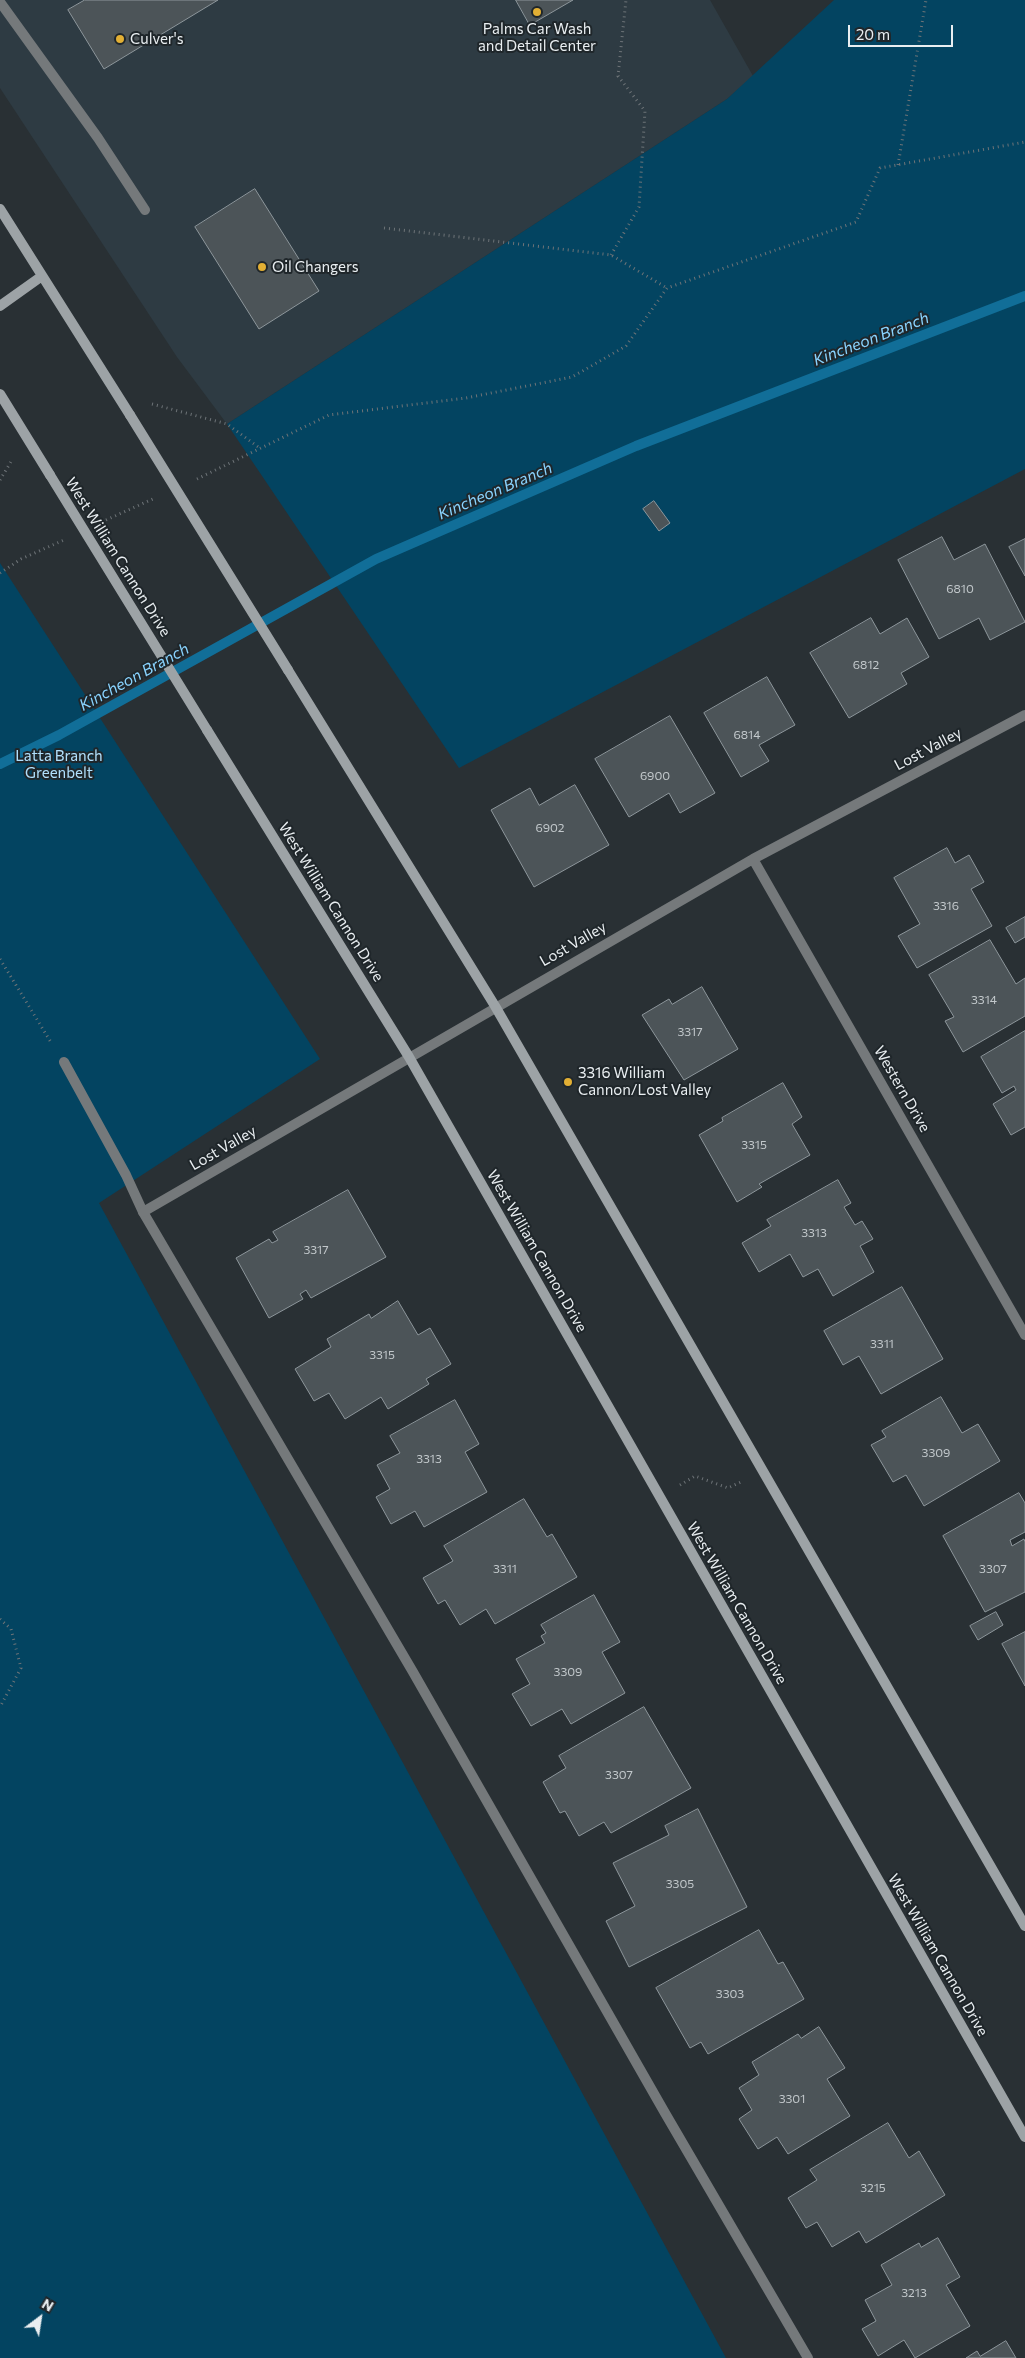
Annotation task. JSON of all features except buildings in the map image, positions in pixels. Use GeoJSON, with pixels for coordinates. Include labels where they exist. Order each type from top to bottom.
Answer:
{"type":"FeatureCollection","features":[{"type":"Feature","properties":{"kind":"main road"},"geometry":{"type":"LineString","coordinates":[[0,209],[130,415],[495,1006],[1025,1926]]}},
{"type":"Feature","properties":{"kind":"main road"},"geometry":{"type":"LineString","coordinates":[[0,306],[42,276]]}},
{"type":"Feature","properties":{"kind":"main road","name":"West William Cannon Drive"},"geometry":{"type":"LineString","coordinates":[[0,394],[408,1056],[1025,2137]]}},
{"type":"Feature","properties":{"kind":"street"},"geometry":{"type":"LineString","coordinates":[[0,2],[98,138],[146,210]]}},
{"type":"Feature","properties":{"kind":"street","name":"Lost Valley"},"geometry":{"type":"LineString","coordinates":[[143,1212],[408,1056],[753,858],[1025,715]]}},
{"type":"Feature","properties":{"kind":"street","name":"Western Drive"},"geometry":{"type":"LineString","coordinates":[[753,858],[1025,1335]]}},
{"type":"Feature","properties":{"kind":"street"},"geometry":{"type":"LineString","coordinates":[[64,1062],[126,1174],[143,1212],[413,1672],[660,2104],[808,2358]]}},
{"type":"Feature","properties":{"kind":"path"},"geometry":{"type":"LineString","coordinates":[[611,255],[639,207],[645,111],[618,76],[626,0]]}},
{"type":"Feature","properties":{"kind":"path"},"geometry":{"type":"LineString","coordinates":[[898,165],[926,0]]}},
{"type":"Feature","properties":{"kind":"path"},"geometry":{"type":"LineString","coordinates":[[190,482],[329,415],[466,398],[572,377],[626,346],[667,288],[856,222],[880,168],[1025,142]]}},
{"type":"Feature","properties":{"kind":"path"},"geometry":{"type":"LineString","coordinates":[[384,228],[611,255],[667,288]]}},
{"type":"Feature","properties":{"kind":"path"},"geometry":{"type":"LineString","coordinates":[[149,403],[227,424],[261,449]]}},
{"type":"Feature","properties":{"kind":"path"},"geometry":{"type":"LineString","coordinates":[[0,480],[12,460]]}},
{"type":"Feature","properties":{"kind":"path"},"geometry":{"type":"LineString","coordinates":[[101,523],[163,494]]}},
{"type":"Feature","properties":{"kind":"path"},"geometry":{"type":"LineString","coordinates":[[0,573],[21,560],[65,539]]}},
{"type":"Feature","properties":{"kind":"path"},"geometry":{"type":"LineString","coordinates":[[0,959],[64,1062]]}},
{"type":"Feature","properties":{"kind":"path"},"geometry":{"type":"LineString","coordinates":[[680,1485],[695,1476],[728,1488],[744,1480]]}},
{"type":"Feature","properties":{"kind":"path"},"geometry":{"type":"LineString","coordinates":[[0,1619],[11,1629],[21,1668],[0,1707]]}},
{"type":"Feature","properties":{"kind":"shaded area"},"geometry":{"type":"Polygon","coordinates":[[[0,0],[710,0],[753,76],[727,99],[227,424],[177,357],[0,88],[0,0]]]}},
{"type":"Feature","properties":{"kind":"green space"},"geometry":{"type":"Polygon","coordinates":[[[834,0],[1025,0],[1025,469],[459,768],[227,424],[727,99],[834,0]]]}},
{"type":"Feature","properties":{"kind":"green space","name":"Latta Branch Greenbelt"},"geometry":{"type":"Polygon","coordinates":[[[0,563],[320,1059],[99,1203],[726,2358],[0,2358],[0,563]]]}},
{"type":"Feature","properties":{"kind":"waterway","name":"Kincheon Branch"},"geometry":{"type":"LineString","coordinates":[[0,764],[59,735],[376,559],[636,446],[1025,296]]}},
{"type":"Feature","properties":{"kind":"place","name":"Palms Car Wash and Detail Center"},"geometry":{"type":"Point","coordinates":[537,12]}},
{"type":"Feature","properties":{"kind":"place","name":"Culver's"},"geometry":{"type":"Point","coordinates":[120,39]}},
{"type":"Feature","properties":{"kind":"place","name":"Oil Changers"},"geometry":{"type":"Point","coordinates":[262,267]}},
{"type":"Feature","properties":{"kind":"place","name":"3316 William Cannon/Lost Valley"},"geometry":{"type":"Point","coordinates":[568,1082]}}]}
